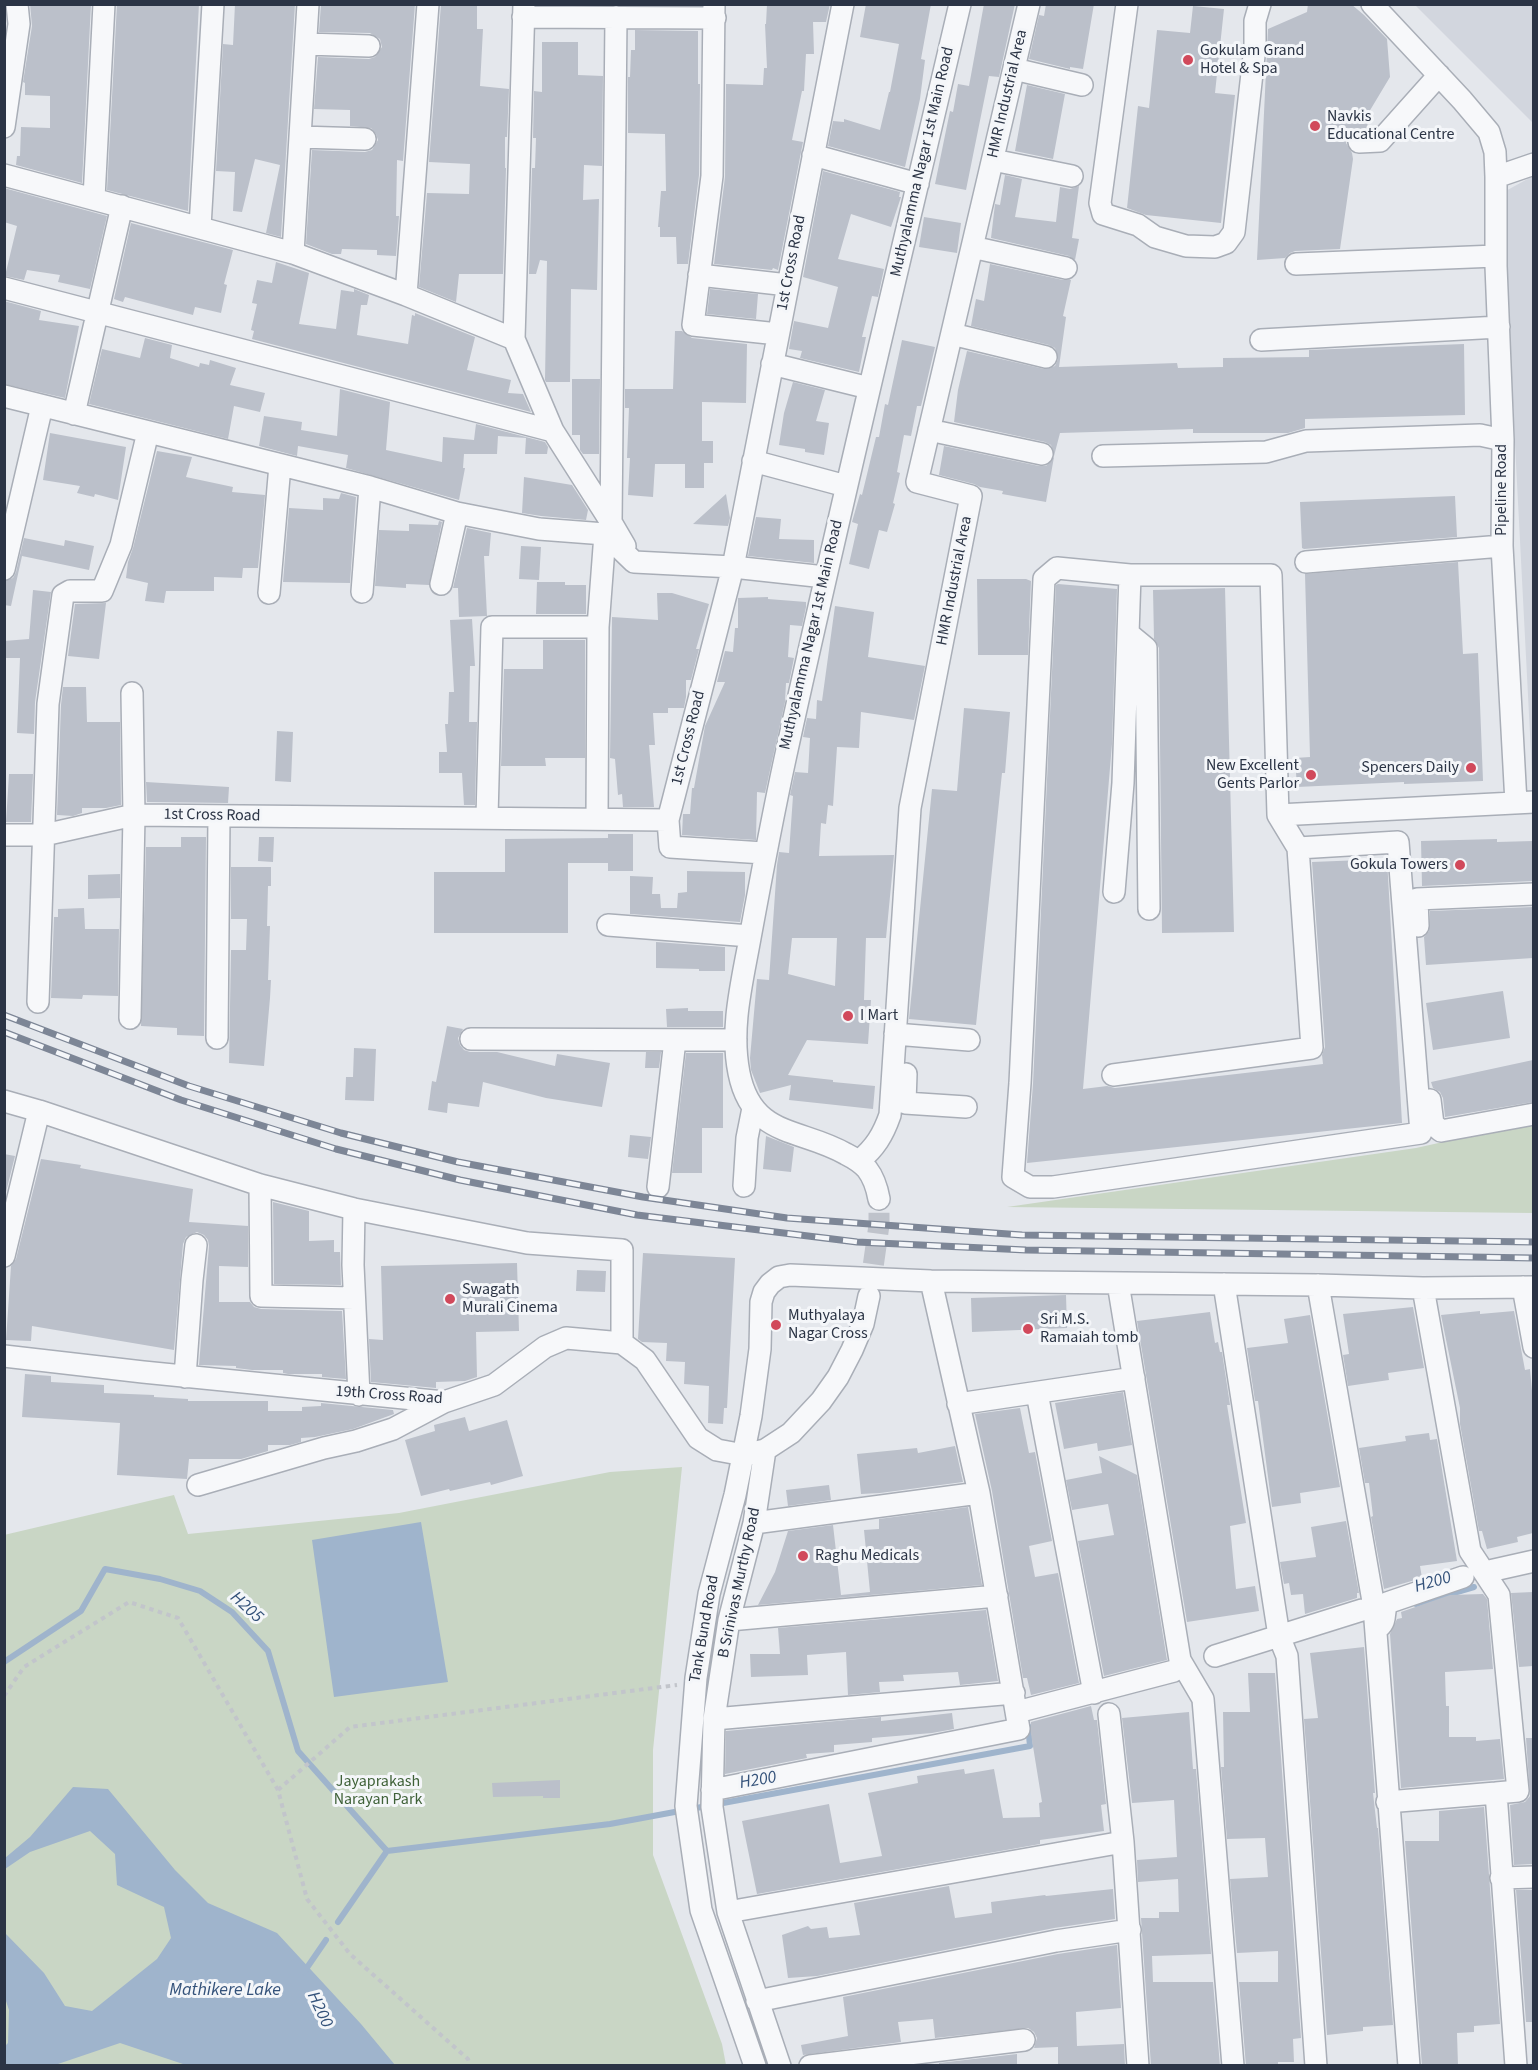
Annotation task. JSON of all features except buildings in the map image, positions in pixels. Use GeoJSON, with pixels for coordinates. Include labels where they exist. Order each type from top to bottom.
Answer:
{"type":"FeatureCollection","features":[{"type":"Feature","properties":{"kind":"street"},"geometry":{"type":"LineString","coordinates":[[94,198],[104,4]]}},
{"type":"Feature","properties":{"kind":"street"},"geometry":{"type":"LineString","coordinates":[[200,226],[213,4]]}},
{"type":"Feature","properties":{"kind":"street"},"geometry":{"type":"LineString","coordinates":[[293,253],[308,4]]}},
{"type":"Feature","properties":{"kind":"street"},"geometry":{"type":"LineString","coordinates":[[406,295],[428,4]]}},
{"type":"Feature","properties":{"kind":"street","name":"1st Cross Road"},"geometry":{"type":"LineString","coordinates":[[4,835],[44,835],[134,815],[668,820],[733,567],[843,4]]}},
{"type":"Feature","properties":{"kind":"street","name":"Muthyalamma Nagar 1st Main Road"},"geometry":{"type":"LineString","coordinates":[[879,1199],[875,1182],[859,1161],[837,1149],[784,1131],[766,1122],[753,1108],[744,1091],[739,1072],[735,1023],[764,853],[846,486],[960,4]]}},
{"type":"Feature","properties":{"kind":"street","name":"HMR Industrial Area"},"geometry":{"type":"LineString","coordinates":[[859,1161],[874,1149],[884,1133],[890,1115],[902,1034],[910,808],[971,496],[917,482],[1029,4]]}},
{"type":"Feature","properties":{"kind":"street"},"geometry":{"type":"LineString","coordinates":[[1127,4],[1100,203],[1103,214],[1138,225],[1155,237],[1186,246],[1215,247],[1226,243],[1234,232],[1255,47],[1255,21],[1260,4]]}},
{"type":"Feature","properties":{"kind":"street"},"geometry":{"type":"LineString","coordinates":[[1155,237],[1212,239],[1221,236],[1226,229],[1246,46],[1246,20],[1251,4]]}},
{"type":"Feature","properties":{"kind":"street"},"geometry":{"type":"LineString","coordinates":[[1359,142],[1380,141],[1439,75],[1372,4]]}},
{"type":"Feature","properties":{"kind":"street"},"geometry":{"type":"LineString","coordinates":[[778,334],[693,325],[712,176],[714,11],[616,17],[523,11],[514,339],[553,431],[608,528],[633,562],[733,567],[825,577]]}},
{"type":"Feature","properties":{"kind":"street"},"geometry":{"type":"LineString","coordinates":[[4,127],[14,17]]}},
{"type":"Feature","properties":{"kind":"street"},"geometry":{"type":"LineString","coordinates":[[597,819],[598,627],[608,528],[616,17]]}},
{"type":"Feature","properties":{"kind":"street"},"geometry":{"type":"LineString","coordinates":[[306,44],[369,46]]}},
{"type":"Feature","properties":{"kind":"street"},"geometry":{"type":"LineString","coordinates":[[1014,69],[1082,85]]}},
{"type":"Feature","properties":{"kind":"street","name":"Pipeline Road"},"geometry":{"type":"LineString","coordinates":[[1439,75],[1489,132],[1494,152],[1503,440],[1502,546],[1525,802]]}},
{"type":"Feature","properties":{"kind":"street"},"geometry":{"type":"LineString","coordinates":[[300,137],[365,139]]}},
{"type":"Feature","properties":{"kind":"street"},"geometry":{"type":"LineString","coordinates":[[813,155],[918,184]]}},
{"type":"Feature","properties":{"kind":"street"},"geometry":{"type":"LineString","coordinates":[[993,160],[1072,176]]}},
{"type":"Feature","properties":{"kind":"street"},"geometry":{"type":"LineString","coordinates":[[1496,177],[1533,164]]}},
{"type":"Feature","properties":{"kind":"street"},"geometry":{"type":"LineString","coordinates":[[4,175],[200,226],[293,253],[406,295],[514,339]]}},
{"type":"Feature","properties":{"kind":"street"},"geometry":{"type":"LineString","coordinates":[[74,414],[122,206]]}},
{"type":"Feature","properties":{"kind":"street"},"geometry":{"type":"LineString","coordinates":[[972,247],[1066,268]]}},
{"type":"Feature","properties":{"kind":"street"},"geometry":{"type":"LineString","coordinates":[[1296,264],[1497,256]]}},
{"type":"Feature","properties":{"kind":"street"},"geometry":{"type":"LineString","coordinates":[[699,275],[788,285]]}},
{"type":"Feature","properties":{"kind":"street"},"geometry":{"type":"LineString","coordinates":[[4,288],[553,431]]}},
{"type":"Feature","properties":{"kind":"street"},"geometry":{"type":"LineString","coordinates":[[1262,340],[1499,327]]}},
{"type":"Feature","properties":{"kind":"street"},"geometry":{"type":"LineString","coordinates":[[952,334],[1046,357]]}},
{"type":"Feature","properties":{"kind":"street"},"geometry":{"type":"LineString","coordinates":[[772,363],[869,388]]}},
{"type":"Feature","properties":{"kind":"street"},"geometry":{"type":"LineString","coordinates":[[4,396],[370,487],[457,513],[539,529],[608,528]]}},
{"type":"Feature","properties":{"kind":"street"},"geometry":{"type":"LineString","coordinates":[[4,569],[42,406]]}},
{"type":"Feature","properties":{"kind":"street"},"geometry":{"type":"LineString","coordinates":[[929,430],[1042,454]]}},
{"type":"Feature","properties":{"kind":"street"},"geometry":{"type":"LineString","coordinates":[[38,1002],[48,704],[63,595],[70,591],[102,591],[122,545],[148,432]]}},
{"type":"Feature","properties":{"kind":"street"},"geometry":{"type":"LineString","coordinates":[[1103,456],[1266,452],[1306,441],[1480,435],[1503,440]]}},
{"type":"Feature","properties":{"kind":"street"},"geometry":{"type":"LineString","coordinates":[[753,461],[846,486]]}},
{"type":"Feature","properties":{"kind":"street"},"geometry":{"type":"LineString","coordinates":[[269,593],[280,465]]}},
{"type":"Feature","properties":{"kind":"street"},"geometry":{"type":"LineString","coordinates":[[362,592],[370,487]]}},
{"type":"Feature","properties":{"kind":"street"},"geometry":{"type":"LineString","coordinates":[[441,584],[457,513]]}},
{"type":"Feature","properties":{"kind":"street"},"geometry":{"type":"LineString","coordinates":[[1306,562],[1502,546]]}},
{"type":"Feature","properties":{"kind":"street"},"geometry":{"type":"LineString","coordinates":[[1113,1075],[1312,1048],[1298,848],[1278,815],[1271,575],[1131,575],[1057,568],[1044,579],[1020,1083],[1013,1177],[1030,1187],[1053,1187],[1421,1133],[1398,842],[1298,848]]}},
{"type":"Feature","properties":{"kind":"street"},"geometry":{"type":"LineString","coordinates":[[1114,892],[1123,783],[1131,575]]}},
{"type":"Feature","properties":{"kind":"street"},"geometry":{"type":"LineString","coordinates":[[487,817],[492,627],[598,627]]}},
{"type":"Feature","properties":{"kind":"street"},"geometry":{"type":"LineString","coordinates":[[1128,634],[1146,648],[1149,909]]}},
{"type":"Feature","properties":{"kind":"street"},"geometry":{"type":"LineString","coordinates":[[130,1018],[134,815],[132,693]]}},
{"type":"Feature","properties":{"kind":"street"},"geometry":{"type":"LineString","coordinates":[[1278,815],[1525,802]]}},
{"type":"Feature","properties":{"kind":"street"},"geometry":{"type":"LineString","coordinates":[[217,1038],[219,816]]}},
{"type":"Feature","properties":{"kind":"street"},"geometry":{"type":"LineString","coordinates":[[668,820],[670,847],[764,853]]}},
{"type":"Feature","properties":{"kind":"street"},"geometry":{"type":"LineString","coordinates":[[1533,894],[1417,899],[1423,1034],[1433,1124],[1445,1131],[1533,1114]]}},
{"type":"Feature","properties":{"kind":"street"},"geometry":{"type":"LineString","coordinates":[[608,925],[750,936]]}},
{"type":"Feature","properties":{"kind":"street"},"geometry":{"type":"LineString","coordinates":[[966,1107],[905,1103],[902,1034],[969,1040]]}},
{"type":"Feature","properties":{"kind":"street"},"geometry":{"type":"LineString","coordinates":[[471,1039],[736,1040]]}},
{"type":"Feature","properties":{"kind":"street"},"geometry":{"type":"LineString","coordinates":[[658,1187],[675,1040]]}},
{"type":"Feature","properties":{"kind":"street"},"geometry":{"type":"LineString","coordinates":[[4,1101],[260,1185],[354,1209],[528,1243],[622,1250],[622,1343],[645,1360],[698,1438],[717,1450],[744,1455],[765,1450],[791,1432],[821,1401],[838,1377],[863,1324],[869,1296]]}},
{"type":"Feature","properties":{"kind":"street"},"geometry":{"type":"LineString","coordinates":[[744,1186],[747,1138],[753,1108]]}},
{"type":"Feature","properties":{"kind":"street"},"geometry":{"type":"LineString","coordinates":[[4,1256],[39,1112]]}},
{"type":"Feature","properties":{"kind":"street"},"geometry":{"type":"LineString","coordinates":[[260,1185],[261,1296],[354,1298]]}},
{"type":"Feature","properties":{"kind":"street"},"geometry":{"type":"LineString","coordinates":[[354,1209],[354,1298],[359,1395]]}},
{"type":"Feature","properties":{"kind":"street"},"geometry":{"type":"LineString","coordinates":[[185,1377],[196,1245]]}},
{"type":"Feature","properties":{"kind":"street","name":"Tank Bund Road"},"geometry":{"type":"LineString","coordinates":[[755,2066],[701,1910],[687,1813],[695,1683],[709,1594],[744,1455],[760,1350],[761,1302],[770,1284],[779,1277],[790,1275],[931,1281],[1423,1288],[1528,1287]]}},
{"type":"Feature","properties":{"kind":"street"},"geometry":{"type":"LineString","coordinates":[[712,1800],[1019,1729],[980,1493],[931,1281]]}},
{"type":"Feature","properties":{"kind":"street"},"geometry":{"type":"LineString","coordinates":[[1118,1282],[1180,1659],[1203,1699],[1233,2066]]}},
{"type":"Feature","properties":{"kind":"street"},"geometry":{"type":"LineString","coordinates":[[1224,1284],[1279,1636],[1287,1656],[1316,2066]]}},
{"type":"Feature","properties":{"kind":"street"},"geometry":{"type":"LineString","coordinates":[[1318,1285],[1374,1607],[1409,2066]]}},
{"type":"Feature","properties":{"kind":"street"},"geometry":{"type":"LineString","coordinates":[[1528,1287],[1533,1347]]}},
{"type":"Feature","properties":{"kind":"street"},"geometry":{"type":"LineString","coordinates":[[1388,1802],[1526,1791],[1499,1595],[1470,1551],[1423,1288]]}},
{"type":"Feature","properties":{"kind":"street","name":"19th Cross Road"},"geometry":{"type":"LineString","coordinates":[[4,1356],[185,1377],[444,1402],[494,1385],[545,1347],[566,1338],[622,1343]]}},
{"type":"Feature","properties":{"kind":"street"},"geometry":{"type":"LineString","coordinates":[[958,1404],[1134,1378]]}},
{"type":"Feature","properties":{"kind":"street"},"geometry":{"type":"LineString","coordinates":[[1037,1393],[1094,1693]]}},
{"type":"Feature","properties":{"kind":"street"},"geometry":{"type":"LineString","coordinates":[[198,1485],[393,1429],[444,1402]]}},
{"type":"Feature","properties":{"kind":"street","name":"B Srinivas Murthy Road"},"geometry":{"type":"LineString","coordinates":[[765,1450],[754,1523],[729,1620],[714,1719],[712,1800],[728,1912],[780,2066]]}},
{"type":"Feature","properties":{"kind":"street"},"geometry":{"type":"LineString","coordinates":[[754,1523],[980,1493]]}},
{"type":"Feature","properties":{"kind":"street"},"geometry":{"type":"LineString","coordinates":[[1485,1572],[1533,1561]]}},
{"type":"Feature","properties":{"kind":"street"},"geometry":{"type":"LineString","coordinates":[[1376,1629],[1382,1625],[1387,1603],[1463,1577]]}},
{"type":"Feature","properties":{"kind":"street"},"geometry":{"type":"LineString","coordinates":[[729,1620],[997,1596]]}},
{"type":"Feature","properties":{"kind":"street"},"geometry":{"type":"LineString","coordinates":[[1215,1656],[1362,1610]]}},
{"type":"Feature","properties":{"kind":"street"},"geometry":{"type":"LineString","coordinates":[[714,1719],[1016,1703],[1094,1693],[1174,1671]]}},
{"type":"Feature","properties":{"kind":"street"},"geometry":{"type":"LineString","coordinates":[[1109,1714],[1123,1842],[1138,2066]]}},
{"type":"Feature","properties":{"kind":"street"},"geometry":{"type":"LineString","coordinates":[[1496,1793],[1516,2066]]}},
{"type":"Feature","properties":{"kind":"street"},"geometry":{"type":"LineString","coordinates":[[728,1912],[1123,1842]]}},
{"type":"Feature","properties":{"kind":"street"},"geometry":{"type":"LineString","coordinates":[[1501,1878],[1533,1876]]}},
{"type":"Feature","properties":{"kind":"street"},"geometry":{"type":"LineString","coordinates":[[757,2001],[1056,1941],[1130,1930]]}},
{"type":"Feature","properties":{"kind":"street"},"geometry":{"type":"LineString","coordinates":[[810,2066],[1024,2040]]}},
{"type":"Feature","properties":{"kind":"path"},"geometry":{"type":"LineString","coordinates":[[4,1696],[24,1666],[129,1602],[178,1618],[278,1790],[307,1899],[350,1954],[468,2059],[470,2066]]}},
{"type":"Feature","properties":{"kind":"path"},"geometry":{"type":"LineString","coordinates":[[278,1790],[350,1727],[695,1683]]}},
{"type":"Feature","properties":{"kind":"shaded area"},"geometry":{"type":"Polygon","coordinates":[[[1415,5],[1533,5],[1533,123],[1415,5]]]}},
{"type":"Feature","properties":{"kind":"shaded area"},"geometry":{"type":"Polygon","coordinates":[[[1533,176],[1533,792],[1502,193],[1533,176]]]}},
{"type":"Feature","properties":{"kind":"green space"},"geometry":{"type":"Polygon","coordinates":[[[1533,1122],[1533,1213],[1007,1207],[1416,1148],[1533,1122]]]}},
{"type":"Feature","properties":{"kind":"green space","name":"Jayaprakash Narayan Park"},"geometry":{"type":"Polygon","coordinates":[[[682,1467],[653,1750],[653,1855],[722,2044],[726,2065],[5,2065],[4,1535],[174,1495],[188,1534],[399,1513],[610,1472],[682,1467]]]}},
{"type":"Feature","properties":{"kind":"water"},"geometry":{"type":"Polygon","coordinates":[[[421,1522],[448,1682],[334,1697],[312,1540],[421,1522]]]}},
{"type":"Feature","properties":{"kind":"water","name":"Mathikere Lake"},"geometry":{"type":"Polygon","coordinates":[[[73,1787],[108,1789],[175,1870],[208,1903],[277,1933],[361,2024],[395,2065],[186,2065],[120,2043],[55,2065],[5,2065],[9,2010],[5,1998],[5,1933],[44,1973],[65,2006],[92,2011],[157,1959],[171,1938],[164,1907],[117,1885],[115,1854],[90,1831],[30,1852],[5,1869],[5,1858],[30,1837],[73,1787]]]}},
{"type":"Feature","properties":{"kind":"waterway","name":"H205"},"geometry":{"type":"LineString","coordinates":[[4,1662],[81,1611],[105,1569],[160,1579],[200,1591],[232,1612],[268,1651],[298,1751],[387,1851]]}},
{"type":"Feature","properties":{"kind":"waterway","name":"H200"},"geometry":{"type":"LineString","coordinates":[[1416,1604],[1474,1587]]}},
{"type":"Feature","properties":{"kind":"waterway","name":"H200"},"geometry":{"type":"LineString","coordinates":[[338,1922],[387,1851],[610,1824],[1030,1746],[1028,1726]]}},
{"type":"Feature","properties":{"kind":"waterway","name":"H200"},"geometry":{"type":"LineString","coordinates":[[304,1972],[326,1940]]}},
{"type":"Feature","properties":{"kind":"tunnel"},"geometry":{"type":"LineString","coordinates":[[869,1295],[879,1225],[879,1199]]}},
{"type":"Feature","properties":{"kind":"railway"},"geometry":{"type":"LineString","coordinates":[[4,1015],[189,1086],[341,1133],[458,1162],[643,1197],[787,1218],[1022,1235],[1534,1242]]}},
{"type":"Feature","properties":{"kind":"railway"},"geometry":{"type":"LineString","coordinates":[[4,1032],[181,1100],[336,1149],[460,1180],[637,1215],[857,1242],[1026,1250],[1534,1258]]}},
{"type":"Feature","properties":{"kind":"place","name":"Gokulam Grand Hotel & Spa"},"geometry":{"type":"Point","coordinates":[1188,60]}},
{"type":"Feature","properties":{"kind":"place","name":"Navkis Educational Centre"},"geometry":{"type":"Point","coordinates":[1315,126]}},
{"type":"Feature","properties":{"kind":"place","name":"Spencers Daily"},"geometry":{"type":"Point","coordinates":[1471,768]}},
{"type":"Feature","properties":{"kind":"place","name":"New Excellent Gents Parlor"},"geometry":{"type":"Point","coordinates":[1311,775]}},
{"type":"Feature","properties":{"kind":"place","name":"Gokula Towers"},"geometry":{"type":"Point","coordinates":[1460,865]}},
{"type":"Feature","properties":{"kind":"place","name":"I Mart"},"geometry":{"type":"Point","coordinates":[848,1016]}},
{"type":"Feature","properties":{"kind":"place","name":"Swagath Murali Cinema"},"geometry":{"type":"Point","coordinates":[450,1299]}},
{"type":"Feature","properties":{"kind":"place","name":"Muthyalaya Nagar Cross"},"geometry":{"type":"Point","coordinates":[776,1325]}},
{"type":"Feature","properties":{"kind":"place","name":"Sri M.S. Ramaiah tomb"},"geometry":{"type":"Point","coordinates":[1028,1329]}},
{"type":"Feature","properties":{"kind":"place","name":"Raghu Medicals"},"geometry":{"type":"Point","coordinates":[803,1556]}}]}
